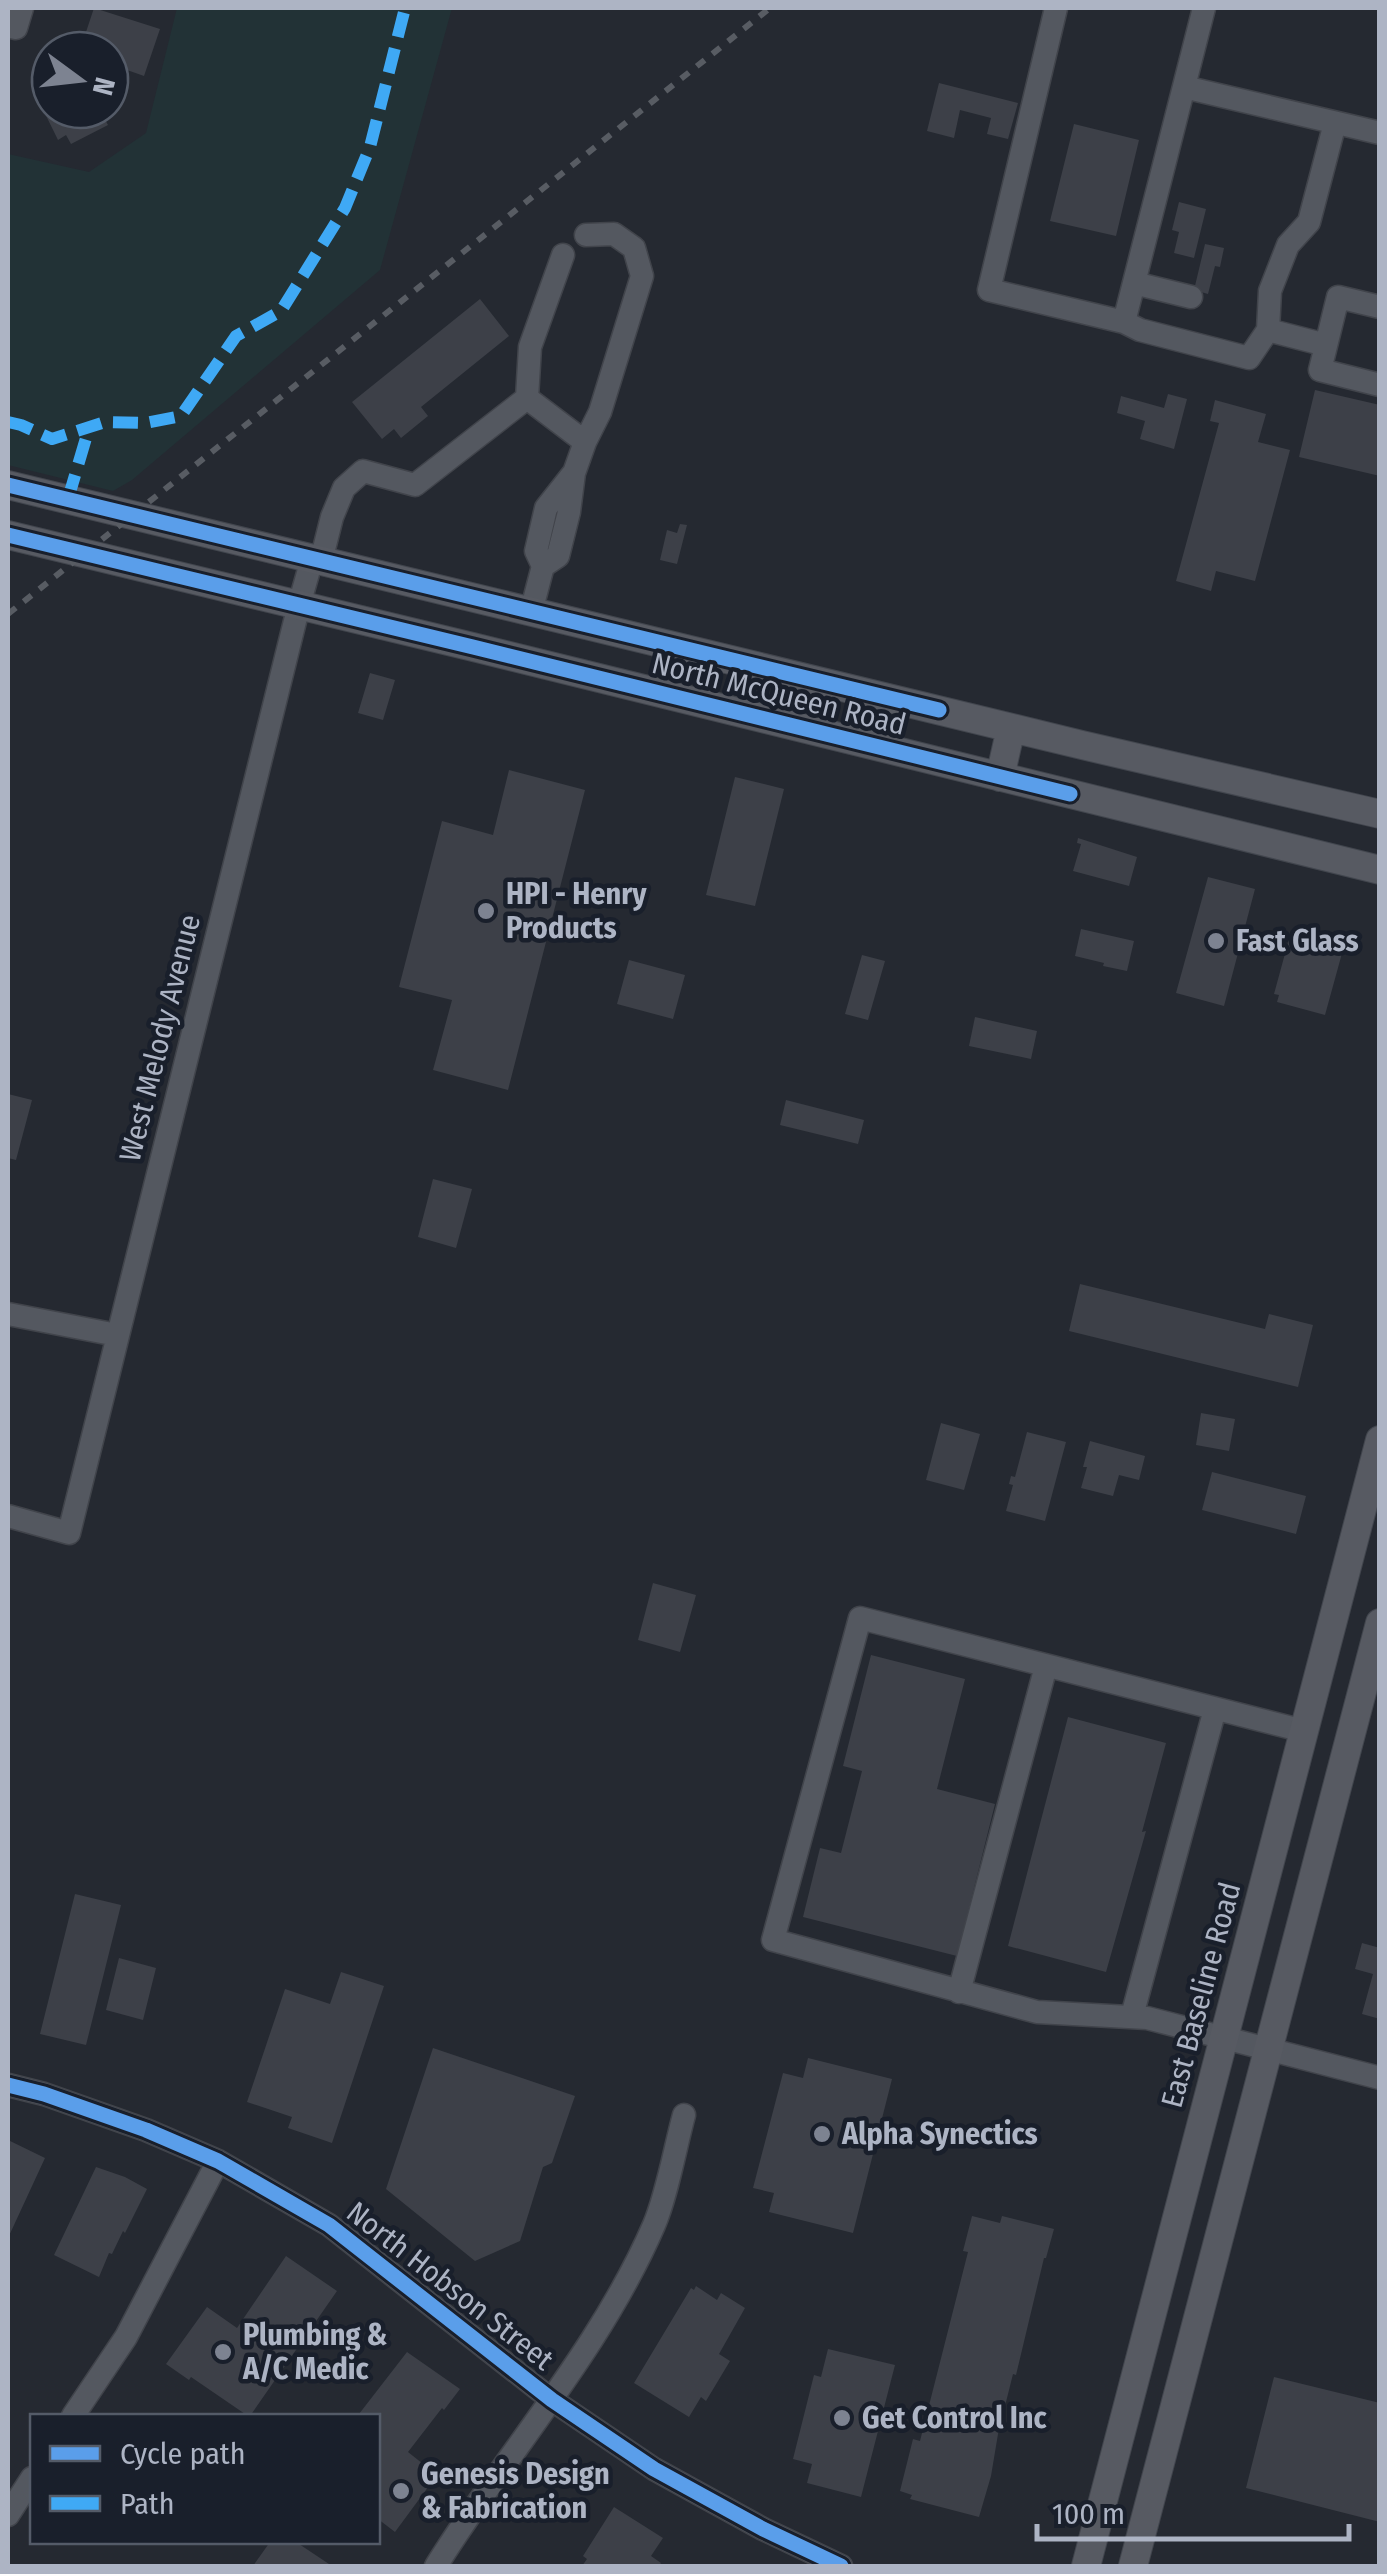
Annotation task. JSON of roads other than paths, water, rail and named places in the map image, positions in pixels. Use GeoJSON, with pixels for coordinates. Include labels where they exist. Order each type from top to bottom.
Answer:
{"type":"FeatureCollection","features":[{"type":"Feature","properties":{"kind":"main road","name":"North McQueen Road"},"geometry":{"type":"LineString","coordinates":[[8,485],[1380,814]]}},
{"type":"Feature","properties":{"kind":"main road","name":"North McQueen Road"},"geometry":{"type":"LineString","coordinates":[[8,535],[1380,870]]}},
{"type":"Feature","properties":{"kind":"main road"},"geometry":{"type":"LineString","coordinates":[[1000,777],[1011,728]]}},
{"type":"Feature","properties":{"kind":"main road","name":"East Baseline Road"},"geometry":{"type":"LineString","coordinates":[[1086,2566],[1304,1731],[1376,1473],[1380,1440]]}},
{"type":"Feature","properties":{"kind":"main road"},"geometry":{"type":"LineString","coordinates":[[1133,2566],[1380,1623]]}},
{"type":"Feature","properties":{"kind":"street"},"geometry":{"type":"LineString","coordinates":[[1056,8],[989,290],[1124,322],[1140,330],[1249,358],[1268,330],[1270,290],[1288,244],[1308,222],[1335,123]]}},
{"type":"Feature","properties":{"kind":"street"},"geometry":{"type":"LineString","coordinates":[[1124,322],[1204,8]]}},
{"type":"Feature","properties":{"kind":"street"},"geometry":{"type":"LineString","coordinates":[[1184,87],[1380,134]]}},
{"type":"Feature","properties":{"kind":"street"},"geometry":{"type":"LineString","coordinates":[[530,612],[543,566],[536,551],[546,508],[574,472],[600,412],[642,276],[634,248],[614,234],[586,235]]}},
{"type":"Feature","properties":{"kind":"street"},"geometry":{"type":"LineString","coordinates":[[564,255],[530,348],[527,398],[585,442]]}},
{"type":"Feature","properties":{"kind":"street"},"geometry":{"type":"LineString","coordinates":[[1134,283],[1191,298]]}},
{"type":"Feature","properties":{"kind":"street"},"geometry":{"type":"LineString","coordinates":[[1380,308],[1338,297],[1320,370],[1380,385]]}},
{"type":"Feature","properties":{"kind":"street"},"geometry":{"type":"LineString","coordinates":[[1268,330],[1326,345]]}},
{"type":"Feature","properties":{"kind":"street","name":"West Melody Avenue"},"geometry":{"type":"LineString","coordinates":[[8,1516],[69,1533],[299,606],[344,488],[363,471],[414,486],[527,398]]}},
{"type":"Feature","properties":{"kind":"street"},"geometry":{"type":"LineString","coordinates":[[8,1314],[117,1335]]}},
{"type":"Feature","properties":{"kind":"street"},"geometry":{"type":"LineString","coordinates":[[1304,1731],[860,1618],[773,1940],[1037,2012],[1148,2018],[1380,2078]]}},
{"type":"Feature","properties":{"kind":"street"},"geometry":{"type":"LineString","coordinates":[[960,1992],[1046,1666]]}},
{"type":"Feature","properties":{"kind":"street"},"geometry":{"type":"LineString","coordinates":[[1132,2016],[1215,1709]]}},
{"type":"Feature","properties":{"kind":"street","name":"North Hobson Street"},"geometry":{"type":"LineString","coordinates":[[8,2085],[146,2130],[218,2161],[330,2224],[552,2400],[654,2469],[841,2566]]}},
{"type":"Feature","properties":{"kind":"street"},"geometry":{"type":"LineString","coordinates":[[436,2566],[609,2312],[655,2223],[684,2115]]}},
{"type":"Feature","properties":{"kind":"street"},"geometry":{"type":"LineString","coordinates":[[75,2414],[126,2337],[218,2161]]}},
{"type":"Feature","properties":{"kind":"street"},"geometry":{"type":"LineString","coordinates":[[8,2515],[30,2481]]}},
{"type":"Feature","properties":{"kind":"railway"},"geometry":{"type":"LineString","coordinates":[[8,614],[770,8]]}},
{"type":"Feature","properties":{"kind":"place","name":"HPI - Henry Products"},"geometry":{"type":"Point","coordinates":[486,911]}},
{"type":"Feature","properties":{"kind":"place","name":"Fast Glass"},"geometry":{"type":"Point","coordinates":[1216,941]}},
{"type":"Feature","properties":{"kind":"place","name":"Alpha Synectics"},"geometry":{"type":"Point","coordinates":[822,2134]}},
{"type":"Feature","properties":{"kind":"place","name":"Plumbing & A/C Medic"},"geometry":{"type":"Point","coordinates":[223,2352]}},
{"type":"Feature","properties":{"kind":"place","name":"Get Control Inc"},"geometry":{"type":"Point","coordinates":[842,2418]}},
{"type":"Feature","properties":{"kind":"place","name":"Genesis Design & Fabrication"},"geometry":{"type":"Point","coordinates":[401,2491]}}]}
